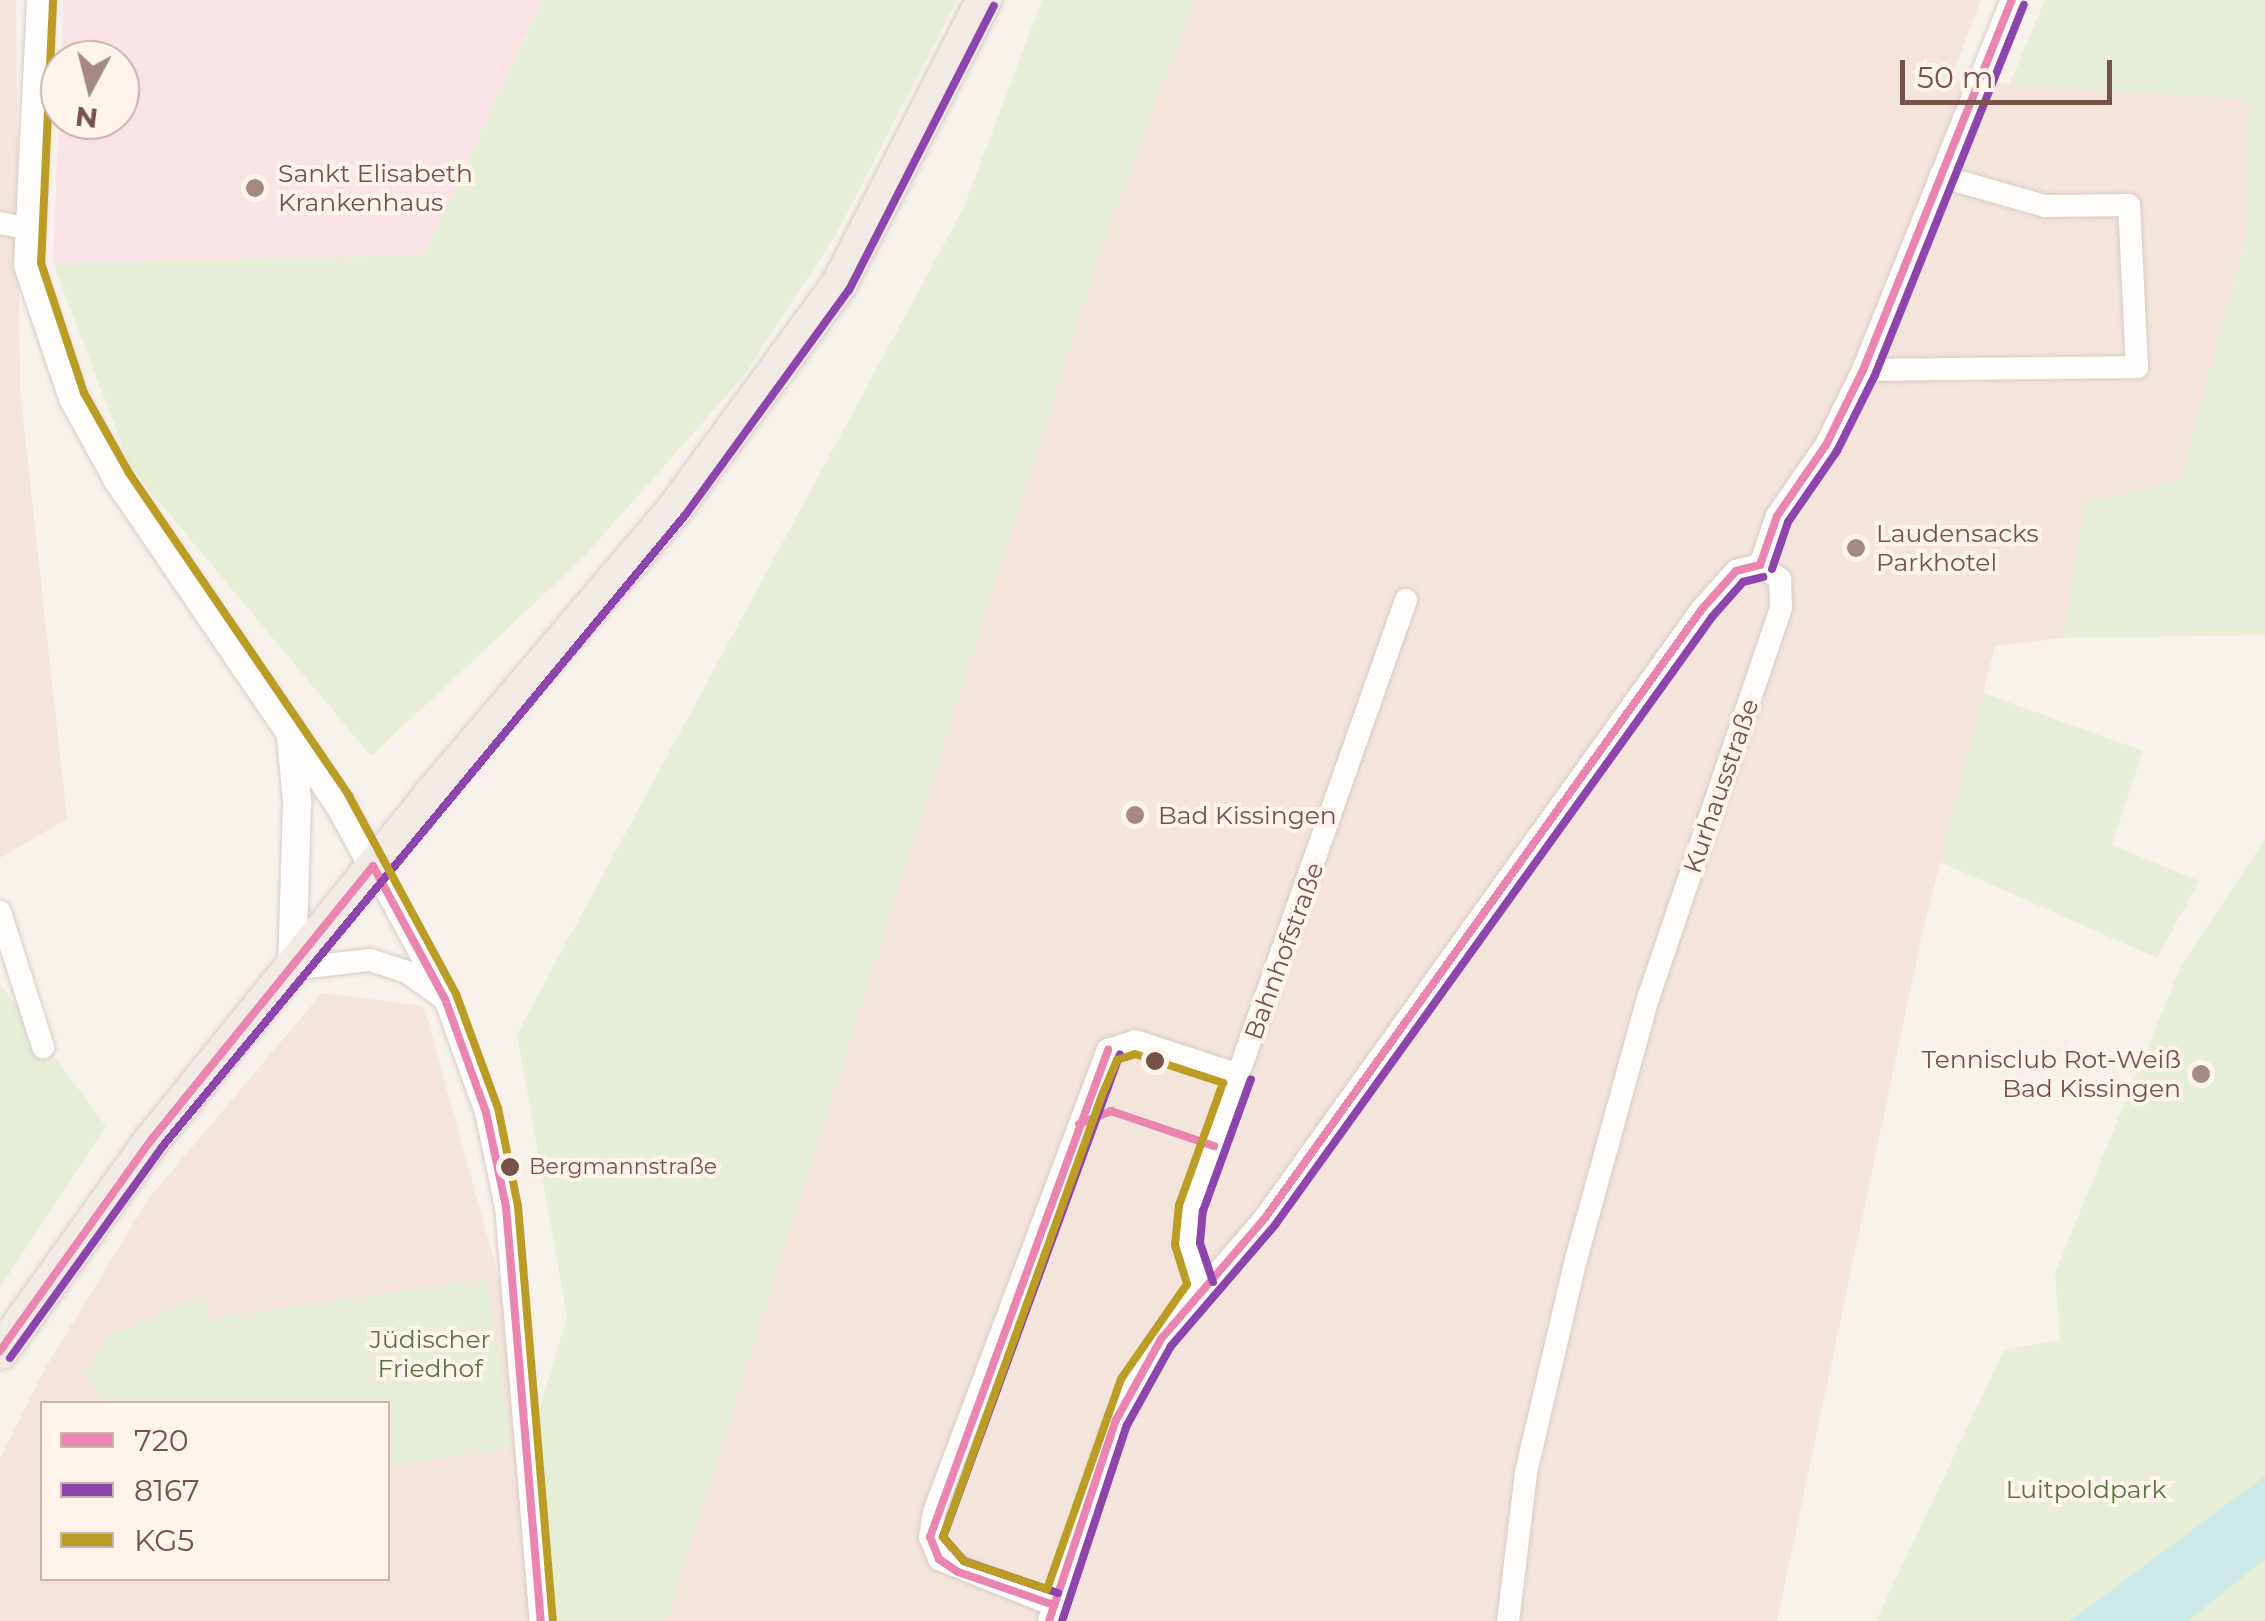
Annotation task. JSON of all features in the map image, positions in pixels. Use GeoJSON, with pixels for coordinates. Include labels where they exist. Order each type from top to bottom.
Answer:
{"type":"FeatureCollection","features":[{"type":"Feature","properties":{"kind":"main road"},"geometry":{"type":"LineString","coordinates":[[0,1350],[152,1139],[373,866],[676,506],[838,283],[983,0]]}},
{"type":"Feature","properties":{"kind":"street"},"geometry":{"type":"LineString","coordinates":[[40,0],[13,225],[73,398],[118,480],[373,866],[445,999],[486,1112],[506,1207],[541,1621]]}},
{"type":"Feature","properties":{"kind":"street"},"geometry":{"type":"LineString","coordinates":[[1239,1075],[1135,1041],[1108,1050],[930,1537],[939,1559],[958,1572],[1052,1613],[1132,1384],[1201,1286],[1265,1218],[1702,609],[1736,570],[1760,564],[1777,516],[1826,445],[1864,370],[2012,0]]}},
{"type":"Feature","properties":{"kind":"street"},"geometry":{"type":"LineString","coordinates":[[1864,370],[2137,367],[2129,205],[2045,206],[1940,176]]}},
{"type":"Feature","properties":{"kind":"street","name":"Kurhausstraße"},"geometry":{"type":"LineString","coordinates":[[1508,1621],[1526,1473],[1581,1241],[1648,998],[1782,608],[1780,580],[1760,564]]}},
{"type":"Feature","properties":{"kind":"street","name":"Bahnhofstraße"},"geometry":{"type":"LineString","coordinates":[[1201,1286],[1187,1244],[1192,1208],[1406,600]]}},
{"type":"Feature","properties":{"kind":"street"},"geometry":{"type":"LineString","coordinates":[[290,737],[297,802],[292,969],[370,960],[407,972],[445,999]]}},
{"type":"Feature","properties":{"kind":"street"},"geometry":{"type":"LineString","coordinates":[[0,912],[43,1048]]}},
{"type":"Feature","properties":{"kind":"shaded area"},"geometry":{"type":"Polygon","coordinates":[[[0,0],[16,0],[20,390],[67,819],[0,858],[0,0]]]}},
{"type":"Feature","properties":{"kind":"shaded area","name":"Sankt Elisabeth Krankenhaus"},"geometry":{"type":"Polygon","coordinates":[[[63,0],[542,0],[424,255],[53,263],[58,140],[140,140],[140,40],[62,40],[63,0]]]}},
{"type":"Feature","properties":{"kind":"shaded area"},"geometry":{"type":"Polygon","coordinates":[[[1194,0],[1981,0],[1950,80],[2247,98],[2246,236],[2180,481],[2086,503],[2063,638],[1995,646],[1923,930],[1777,1621],[666,1621],[1103,243],[1194,0]]]}},
{"type":"Feature","properties":{"kind":"shaded area"},"geometry":{"type":"Polygon","coordinates":[[[322,993],[424,1006],[537,1417],[555,1621],[0,1621],[0,1458],[44,1370],[149,1198],[322,993]]]}},
{"type":"Feature","properties":{"kind":"green space"},"geometry":{"type":"Polygon","coordinates":[[[542,0],[957,0],[837,233],[743,377],[582,559],[371,756],[131,468],[53,263],[424,255],[542,0]]]}},
{"type":"Feature","properties":{"kind":"green space"},"geometry":{"type":"Polygon","coordinates":[[[1042,0],[1194,0],[1103,243],[666,1621],[555,1621],[537,1417],[567,1317],[517,1034],[964,207],[1042,0]]]}},
{"type":"Feature","properties":{"kind":"green space"},"geometry":{"type":"Polygon","coordinates":[[[2045,0],[2265,0],[2265,635],[2063,638],[2085,502],[2180,481],[2246,237],[2247,99],[2009,85],[2045,0]]]}},
{"type":"Feature","properties":{"kind":"green space"},"geometry":{"type":"Polygon","coordinates":[[[1983,693],[2143,751],[2112,845],[2199,881],[2157,958],[1940,862],[1983,693]]]}},
{"type":"Feature","properties":{"kind":"green space","name":"Luitpoldpark"},"geometry":{"type":"Polygon","coordinates":[[[2265,839],[2265,1621],[1876,1621],[2004,1350],[2060,1340],[2055,1273],[2181,966],[2265,839]]]}},
{"type":"Feature","properties":{"kind":"green space"},"geometry":{"type":"Polygon","coordinates":[[[0,984],[106,1126],[0,1288],[0,984]]]}},
{"type":"Feature","properties":{"kind":"green space","name":"Jüdischer Friedhof"},"geometry":{"type":"Polygon","coordinates":[[[487,1279],[512,1448],[390,1466],[390,1401],[104,1401],[87,1375],[107,1337],[204,1294],[210,1319],[487,1279]]]}},
{"type":"Feature","properties":{"kind":"water"},"geometry":{"type":"Polygon","coordinates":[[[2265,1476],[2265,1559],[2188,1621],[2070,1621],[2265,1476]]]}},
{"type":"Feature","properties":{"kind":"transit line","name":"720"},"geometry":{"type":"LineString","coordinates":[[1760,565],[1777,516],[1826,445],[1863,370],[2012,0]]}},
{"type":"Feature","properties":{"kind":"transit line","name":"KG5"},"geometry":{"type":"LineString","coordinates":[[53,1],[41,263],[84,393],[129,473],[349,796],[456,994],[498,1108],[518,1206],[553,1620]]}},
{"type":"Feature","properties":{"kind":"transit line","name":"8167"},"geometry":{"type":"LineString","coordinates":[[1772,569],[1788,522],[1837,451],[1875,375],[2024,5]]}},
{"type":"Feature","properties":{"kind":"transit line","name":"8167"},"geometry":{"type":"LineString","coordinates":[[10,1358],[162,1147],[686,514],[849,290],[994,6]]}},
{"type":"Feature","properties":{"kind":"transit line","name":"720"},"geometry":{"type":"LineString","coordinates":[[1049,1621],[1116,1420],[1161,1339],[1265,1218],[1702,609],[1736,571],[1760,565]]}},
{"type":"Feature","properties":{"kind":"transit line","name":"8167"},"geometry":{"type":"LineString","coordinates":[[1062,1621],[1127,1425],[1171,1346],[1275,1225],[1712,617],[1743,582],[1763,577]]}},
{"type":"Feature","properties":{"kind":"transit line","name":"720"},"geometry":{"type":"LineString","coordinates":[[373,866],[445,999],[486,1112],[506,1207],[541,1621]]}},
{"type":"Feature","properties":{"kind":"transit line","name":"720"},"geometry":{"type":"LineString","coordinates":[[0,1351],[152,1139],[373,866]]}},
{"type":"Feature","properties":{"kind":"transit line","name":"720"},"geometry":{"type":"LineString","coordinates":[[1054,1605],[958,1572],[939,1559],[930,1537],[1108,1050]]}},
{"type":"Feature","properties":{"kind":"transit line","name":"8167"},"geometry":{"type":"LineString","coordinates":[[1058,1593],[964,1561],[943,1537],[1120,1054]]}},
{"type":"Feature","properties":{"kind":"transit line","name":"KG5"},"geometry":{"type":"LineString","coordinates":[[1135,1054],[1223,1083],[1179,1205],[1175,1245],[1187,1284],[1121,1379],[1047,1589],[964,1561],[943,1537],[1103,1093],[1117,1060],[1135,1054]]}},
{"type":"Feature","properties":{"kind":"transit line","name":"8167"},"geometry":{"type":"LineString","coordinates":[[1213,1282],[1200,1243],[1203,1211],[1251,1079]]}},
{"type":"Feature","properties":{"kind":"transit line","name":"720"},"geometry":{"type":"LineString","coordinates":[[1079,1124],[1111,1111],[1214,1146]]}},
{"type":"Feature","properties":{"kind":"place","name":"Sankt Elisabeth Krankenhaus"},"geometry":{"type":"Point","coordinates":[255,188]}},
{"type":"Feature","properties":{"kind":"place","name":"Laudensacks Parkhotel"},"geometry":{"type":"Point","coordinates":[1856,548]}},
{"type":"Feature","properties":{"kind":"place","name":"Bad Kissingen"},"geometry":{"type":"Point","coordinates":[1135,815]}},
{"type":"Feature","properties":{"kind":"place","name":"Tennisclub Rot-Weiß Bad Kissingen"},"geometry":{"type":"Point","coordinates":[2201,1074]}},
{"type":"Feature","properties":{"kind":"place","name":"Bergmannstraße"},"geometry":{"type":"Point","coordinates":[510,1167]}}]}
